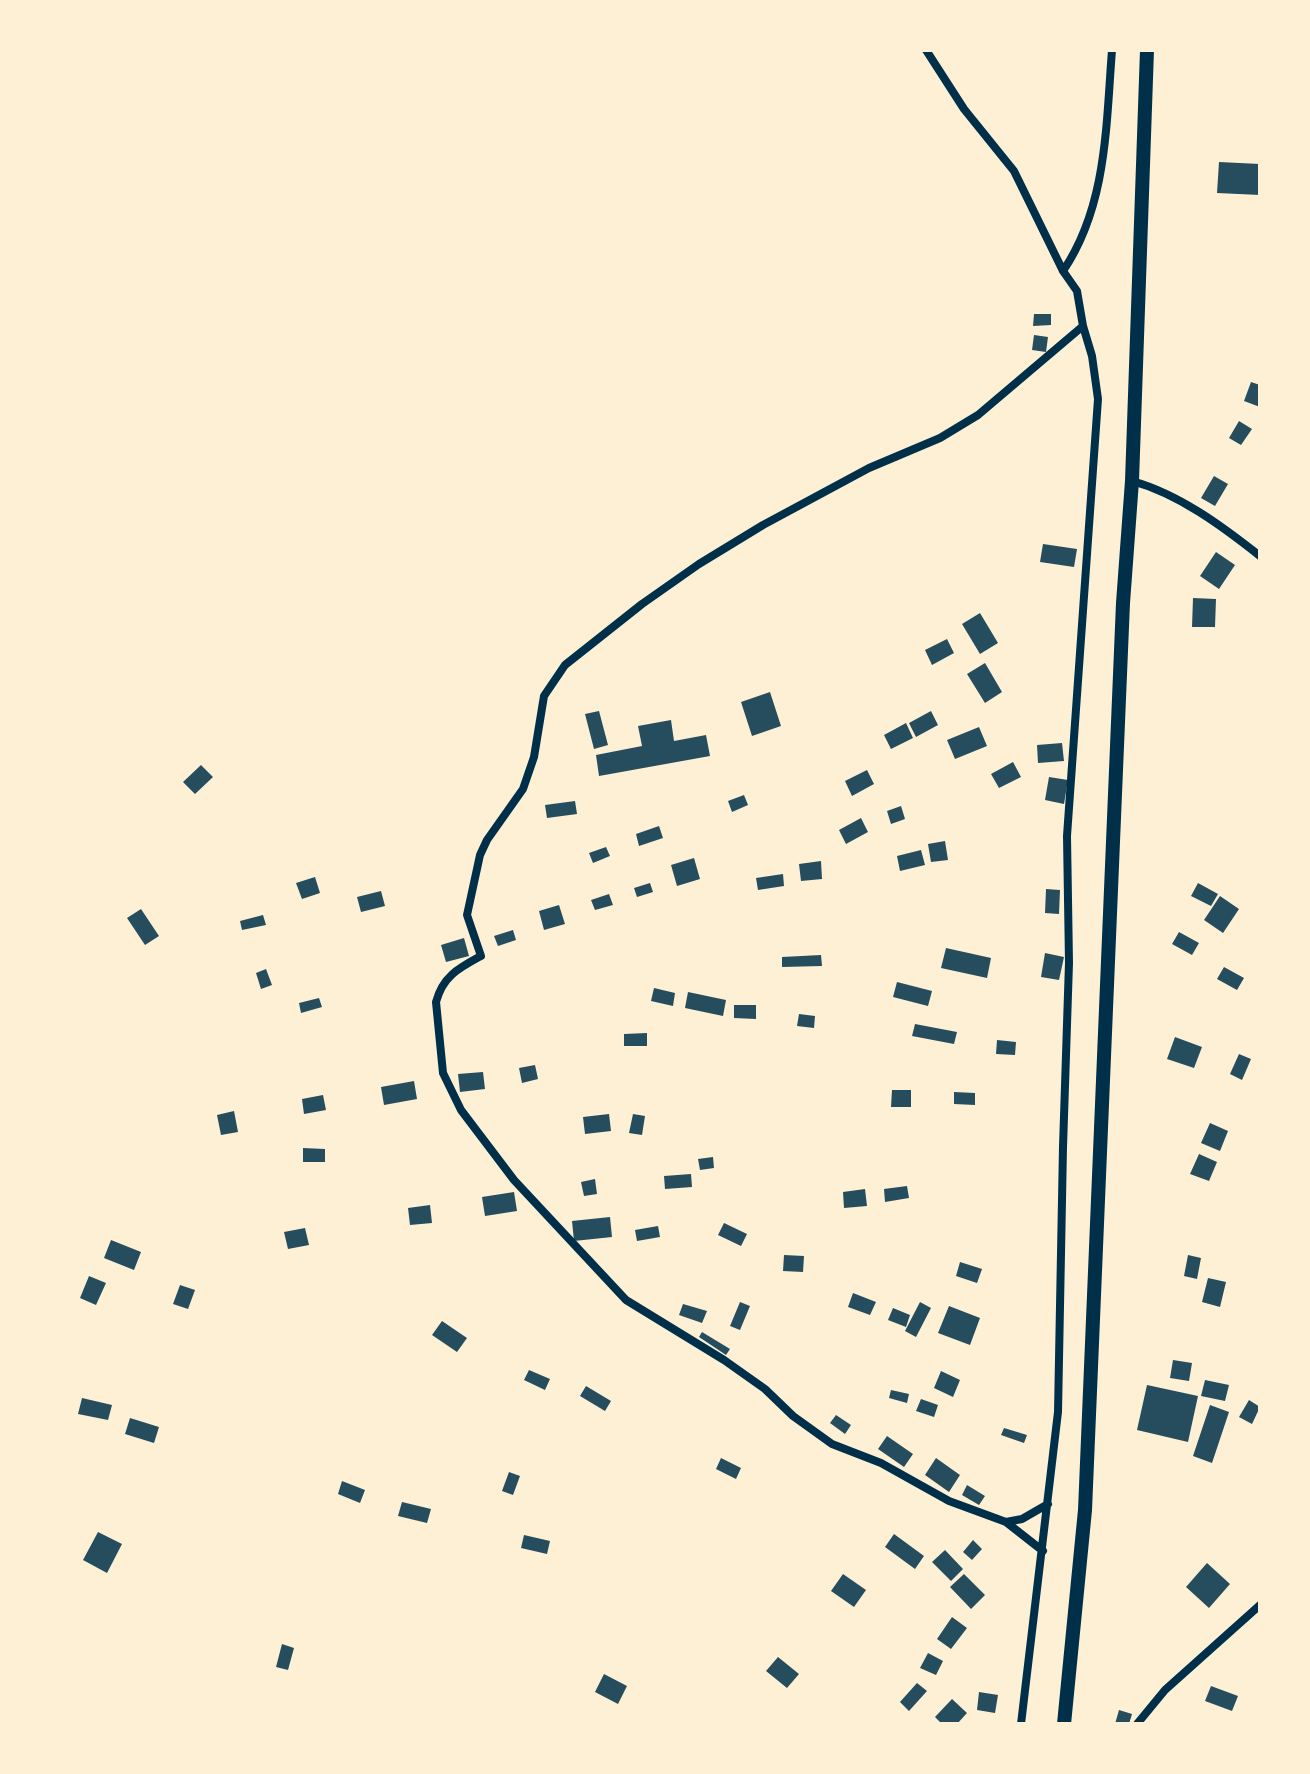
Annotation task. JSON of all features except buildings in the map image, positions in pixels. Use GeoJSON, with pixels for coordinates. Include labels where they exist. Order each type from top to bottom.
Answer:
{"type":"FeatureCollection","features":[{"type":"Feature","properties":{"kind":"main road"},"geometry":{"type":"LineString","coordinates":[[1064,1724],[1085,1510],[1122,619],[1132,481],[1147,50]]}},
{"type":"Feature","properties":{"kind":"street"},"geometry":{"type":"LineString","coordinates":[[926,50],[964,109],[1014,171],[1063,271],[1077,291],[1096,377],[1098,428],[1068,804],[1069,963],[1058,1412],[1021,1724]]}},
{"type":"Feature","properties":{"kind":"street"},"geometry":{"type":"LineString","coordinates":[[1063,271],[1087,230],[1099,186],[1112,50]]}},
{"type":"Feature","properties":{"kind":"street"},"geometry":{"type":"LineString","coordinates":[[1043,1551],[1006,1522],[949,1501],[881,1463],[832,1444],[724,1360],[626,1300],[514,1180],[461,1110],[443,1073],[436,1002],[452,971],[481,956],[467,915],[480,855],[523,789],[534,757],[544,696],[565,665],[642,604],[763,525],[869,468],[940,438],[978,415],[1083,326]]}},
{"type":"Feature","properties":{"kind":"street"},"geometry":{"type":"LineString","coordinates":[[1132,481],[1177,500],[1260,556]]}},
{"type":"Feature","properties":{"kind":"street"},"geometry":{"type":"LineString","coordinates":[[1006,1522],[1022,1519],[1048,1504]]}},
{"type":"Feature","properties":{"kind":"street"},"geometry":{"type":"LineString","coordinates":[[1137,1724],[1165,1690],[1260,1605]]}}]}
